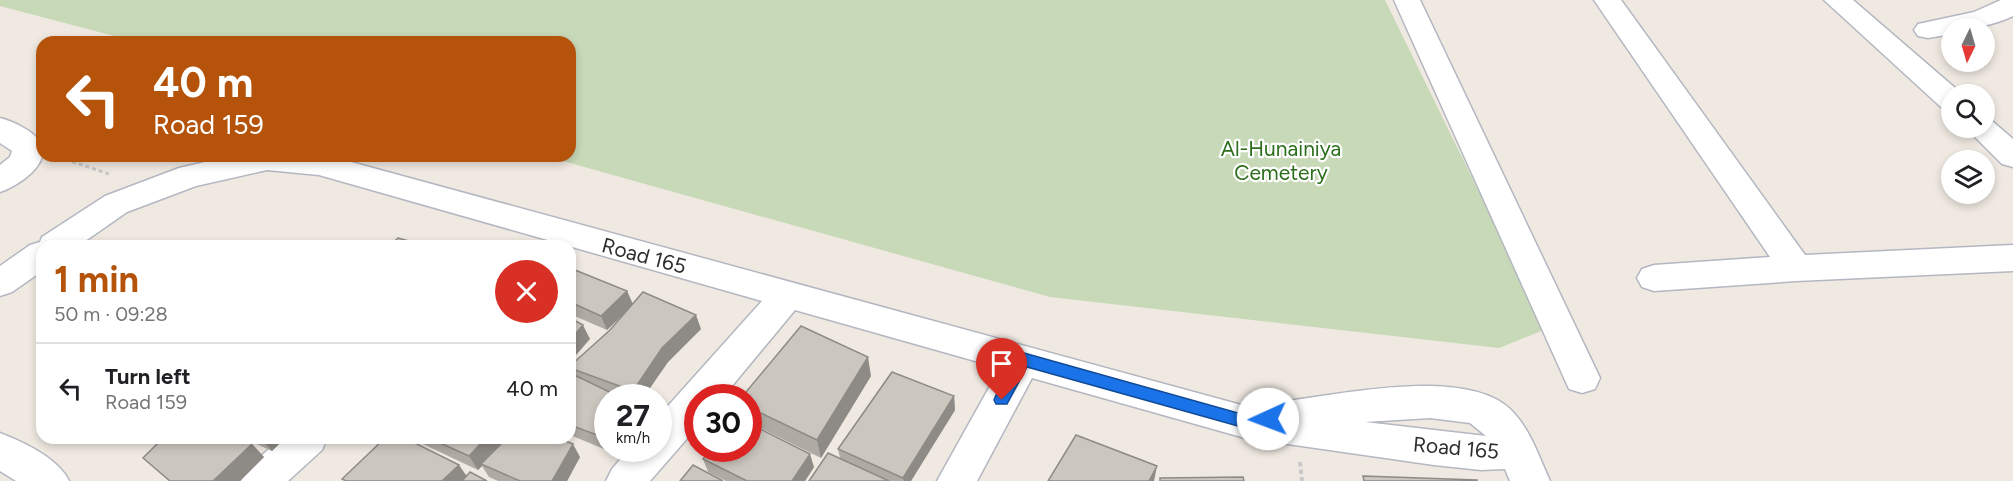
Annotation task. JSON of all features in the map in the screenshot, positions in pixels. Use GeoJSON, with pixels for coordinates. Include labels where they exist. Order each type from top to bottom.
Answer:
{"type":"FeatureCollection","features":[{"type":"Feature","properties":{"kind":"street"},"geometry":{"type":"LineString","coordinates":[[1407,0],[1582,378]]}},
{"type":"Feature","properties":{"kind":"street"},"geometry":{"type":"LineString","coordinates":[[1607,0],[1796,268]]}},
{"type":"Feature","properties":{"kind":"street"},"geometry":{"type":"LineString","coordinates":[[1837,0],[1941,91]]}},
{"type":"Feature","properties":{"kind":"street"},"geometry":{"type":"LineString","coordinates":[[1928,30],[1985,17],[2003,11],[2013,4]]}},
{"type":"Feature","properties":{"kind":"street"},"geometry":{"type":"LineString","coordinates":[[0,128],[28,147],[24,162],[0,181]]}},
{"type":"Feature","properties":{"kind":"street"},"geometry":{"type":"LineString","coordinates":[[1992,138],[2013,156]]}},
{"type":"Feature","properties":{"kind":"street","name":"Road 165"},"geometry":{"type":"LineString","coordinates":[[63,240],[116,204],[190,176],[253,162]]}},
{"type":"Feature","properties":{"kind":"street","name":"Road 165"},"geometry":{"type":"LineString","coordinates":[[298,162],[309,163],[528,237]]}},
{"type":"Feature","properties":{"kind":"street","name":"Road 165"},"geometry":{"type":"LineString","coordinates":[[576,248],[788,295],[1245,422],[1481,453],[1524,467]]}},
{"type":"Feature","properties":{"kind":"street"},"geometry":{"type":"LineString","coordinates":[[0,283],[36,258]]}},
{"type":"Feature","properties":{"kind":"street"},"geometry":{"type":"LineString","coordinates":[[1654,278],[1796,268],[2013,258]]}},
{"type":"Feature","properties":{"kind":"street"},"geometry":{"type":"LineString","coordinates":[[710,384],[788,295]]}},
{"type":"Feature","properties":{"kind":"street"},"geometry":{"type":"LineString","coordinates":[[957,481],[1024,359]]}},
{"type":"Feature","properties":{"kind":"street"},"geometry":{"type":"LineString","coordinates":[[672,428],[684,414]]}},
{"type":"Feature","properties":{"kind":"street"},"geometry":{"type":"LineString","coordinates":[[261,481],[301,444]]}},
{"type":"Feature","properties":{"kind":"street"},"geometry":{"type":"LineString","coordinates":[[0,450],[49,481]]}},
{"type":"Feature","properties":{"kind":"street"},"geometry":{"type":"LineString","coordinates":[[626,481],[642,462]]}},
{"type":"Feature","properties":{"kind":"path"},"geometry":{"type":"LineString","coordinates":[[73,162],[153,190]]}},
{"type":"Feature","properties":{"kind":"green space","name":"Al-Hunainiya Cemetery"},"geometry":{"type":"Polygon","coordinates":[[[0,0],[1385,0],[1546,329],[1499,348],[1050,297],[566,162],[576,162],[576,36],[114,36],[0,6],[0,0]]]}},
{"type":"Feature","properties":{"kind":"building"},"geometry":{"type":"Polygon","coordinates":[[[576,270],[627,291],[601,316],[576,305],[576,270]]]}},
{"type":"Feature","properties":{"kind":"building"},"geometry":{"type":"Polygon","coordinates":[[[643,292],[696,315],[662,348],[638,384],[614,384],[576,370],[576,361],[610,330],[643,292]]]}},
{"type":"Feature","properties":{"kind":"building"},"geometry":{"type":"Polygon","coordinates":[[[576,321],[583,325],[576,333],[576,321]]]}},
{"type":"Feature","properties":{"kind":"building"},"geometry":{"type":"Polygon","coordinates":[[[801,326],[868,357],[817,440],[762,414],[762,384],[753,384],[801,326]]]}},
{"type":"Feature","properties":{"kind":"building"},"geometry":{"type":"Polygon","coordinates":[[[892,372],[954,396],[903,478],[838,449],[892,372]]]}},
{"type":"Feature","properties":{"kind":"building"},"geometry":{"type":"Polygon","coordinates":[[[576,376],[594,385],[594,434],[576,427],[576,376]]]}},
{"type":"Feature","properties":{"kind":"building"},"geometry":{"type":"Polygon","coordinates":[[[762,430],[810,454],[792,481],[747,481],[709,462],[762,462],[762,430]]]}},
{"type":"Feature","properties":{"kind":"building"},"geometry":{"type":"Polygon","coordinates":[[[1076,435],[1157,466],[1149,481],[1048,481],[1076,435]]]}},
{"type":"Feature","properties":{"kind":"building"},"geometry":{"type":"Polygon","coordinates":[[[157,444],[252,444],[213,481],[170,481],[143,458],[157,444]]]}},
{"type":"Feature","properties":{"kind":"building"},"geometry":{"type":"Polygon","coordinates":[[[379,444],[417,444],[459,465],[442,481],[346,481],[342,479],[379,444]]]}},
{"type":"Feature","properties":{"kind":"building"},"geometry":{"type":"Polygon","coordinates":[[[442,444],[480,444],[469,456],[442,444]]]}},
{"type":"Feature","properties":{"kind":"building"},"geometry":{"type":"Polygon","coordinates":[[[501,444],[573,444],[552,481],[520,481],[481,464],[501,444]]]}},
{"type":"Feature","properties":{"kind":"building"},"geometry":{"type":"Polygon","coordinates":[[[828,453],[889,481],[809,481],[828,453]]]}},
{"type":"Feature","properties":{"kind":"building"},"geometry":{"type":"Polygon","coordinates":[[[693,465],[723,481],[680,481],[693,465]]]}},
{"type":"Feature","properties":{"kind":"building"},"geometry":{"type":"Polygon","coordinates":[[[470,472],[487,481],[462,481],[470,472]]]}},
{"type":"Feature","properties":{"kind":"building"},"geometry":{"type":"Polygon","coordinates":[[[1363,476],[1477,480],[1477,481],[1364,481],[1363,476]]]}},
{"type":"Feature","properties":{"kind":"building"},"geometry":{"type":"Polygon","coordinates":[[[1243,477],[1244,481],[1160,481],[1160,478],[1243,477]]]}},
{"type":"Feature","properties":{"kind":"route"},"geometry":{"type":"LineString","coordinates":[[1002,400],[1024,359],[1245,422],[1268,419]]}}]}
